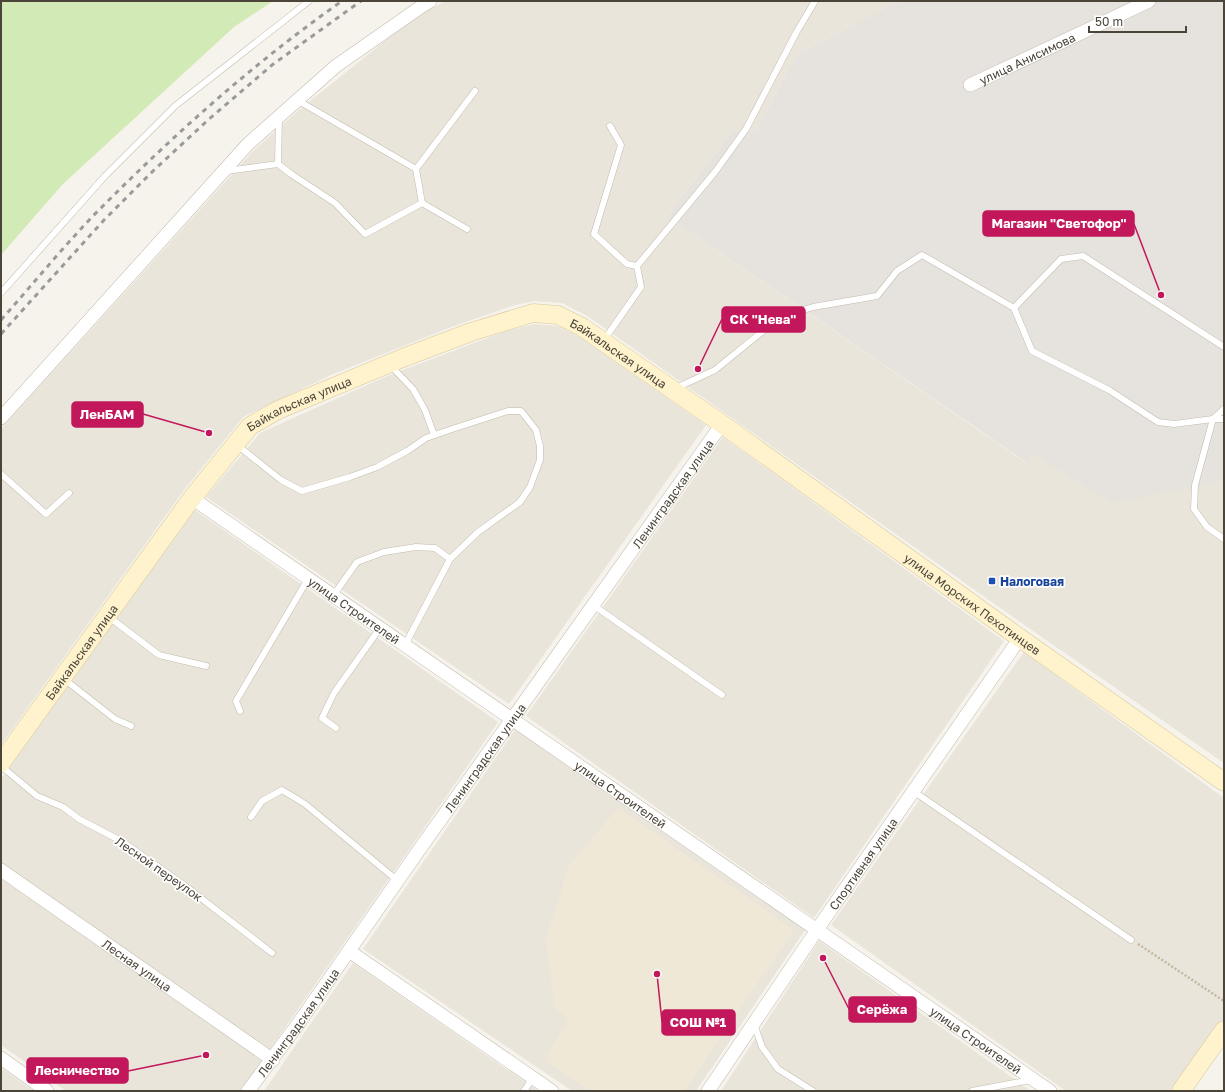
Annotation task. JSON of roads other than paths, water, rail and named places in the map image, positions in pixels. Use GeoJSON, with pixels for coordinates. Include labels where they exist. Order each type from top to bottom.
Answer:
{"type":"FeatureCollection","features":[{"type":"Feature","properties":{"kind":"street"},"geometry":{"type":"LineString","coordinates":[[1,418],[248,144],[336,66],[430,1]]}},
{"type":"Feature","properties":{"kind":"street","name":"улица Анисимова"},"geometry":{"type":"LineString","coordinates":[[970,85],[1149,1]]}},
{"type":"Feature","properties":{"kind":"street","name":"Байкальская улица"},"geometry":{"type":"LineString","coordinates":[[1,765],[192,498],[250,426],[278,410],[471,332],[533,313],[558,315],[582,327],[722,424]]}},
{"type":"Feature","properties":{"kind":"street","name":"Ленинградская улица"},"geometry":{"type":"LineString","coordinates":[[248,1091],[273,1060],[398,880],[722,424]]}},
{"type":"Feature","properties":{"kind":"street","name":"улица Морских Пехотинцев"},"geometry":{"type":"LineString","coordinates":[[722,424],[1020,638],[1224,782]]}},
{"type":"Feature","properties":{"kind":"street","name":"улица Строителей"},"geometry":{"type":"LineString","coordinates":[[192,498],[1050,1091]]}},
{"type":"Feature","properties":{"kind":"street","name":"Спортивная улица"},"geometry":{"type":"LineString","coordinates":[[708,1091],[817,930],[1020,638]]}},
{"type":"Feature","properties":{"kind":"street","name":"Лесная улица"},"geometry":{"type":"LineString","coordinates":[[1,870],[273,1060]]}},
{"type":"Feature","properties":{"kind":"street"},"geometry":{"type":"LineString","coordinates":[[349,951],[552,1091]]}},
{"type":"Feature","properties":{"kind":"street"},"geometry":{"type":"LineString","coordinates":[[1181,1091],[1224,1030]]}},
{"type":"Feature","properties":{"kind":"street"},"geometry":{"type":"LineString","coordinates":[[1,1058],[47,1091]]}},
{"type":"Feature","properties":{"kind":"lane"},"geometry":{"type":"LineString","coordinates":[[1,293],[105,176],[175,106],[309,1]]}},
{"type":"Feature","properties":{"kind":"lane"},"geometry":{"type":"LineString","coordinates":[[637,266],[715,172],[746,129],[796,33],[815,1]]}},
{"type":"Feature","properties":{"kind":"lane"},"geometry":{"type":"LineString","coordinates":[[467,229],[422,203],[416,169],[476,91]]}},
{"type":"Feature","properties":{"kind":"lane"},"geometry":{"type":"LineString","coordinates":[[298,100],[416,169]]}},
{"type":"Feature","properties":{"kind":"lane"},"geometry":{"type":"LineString","coordinates":[[278,164],[279,117]]}},
{"type":"Feature","properties":{"kind":"lane"},"geometry":{"type":"LineString","coordinates":[[610,126],[621,145],[594,234],[627,264],[637,266]]}},
{"type":"Feature","properties":{"kind":"lane"},"geometry":{"type":"LineString","coordinates":[[224,171],[278,164],[335,203],[365,234],[422,203]]}},
{"type":"Feature","properties":{"kind":"lane"},"geometry":{"type":"LineString","coordinates":[[672,390],[715,370],[779,318],[813,307],[877,296],[897,270],[922,255],[1014,308],[1032,351],[1109,390],[1158,422],[1174,424],[1213,419],[1224,420]]}},
{"type":"Feature","properties":{"kind":"lane"},"geometry":{"type":"LineString","coordinates":[[1014,308],[1061,259],[1083,256],[1224,347]]}},
{"type":"Feature","properties":{"kind":"lane"},"geometry":{"type":"LineString","coordinates":[[603,342],[641,287],[637,266]]}},
{"type":"Feature","properties":{"kind":"lane"},"geometry":{"type":"LineString","coordinates":[[389,364],[413,389],[425,410],[434,435]]}},
{"type":"Feature","properties":{"kind":"lane"},"geometry":{"type":"LineString","coordinates":[[1224,409],[1213,419],[1195,485],[1194,509],[1207,527],[1224,539]]}},
{"type":"Feature","properties":{"kind":"lane"},"geometry":{"type":"LineString","coordinates":[[236,444],[281,480],[302,491],[350,477],[377,467],[407,451],[426,438],[434,435],[508,411],[521,411],[536,430],[540,446],[540,460],[530,487],[520,502],[478,532],[450,559],[405,645]]}},
{"type":"Feature","properties":{"kind":"lane"},"geometry":{"type":"LineString","coordinates":[[1,474],[46,514],[69,493]]}},
{"type":"Feature","properties":{"kind":"lane"},"geometry":{"type":"LineString","coordinates":[[333,596],[357,562],[384,552],[416,547],[435,548],[450,559]]}},
{"type":"Feature","properties":{"kind":"lane"},"geometry":{"type":"LineString","coordinates":[[240,711],[236,701],[308,579]]}},
{"type":"Feature","properties":{"kind":"lane"},"geometry":{"type":"LineString","coordinates":[[593,606],[722,695]]}},
{"type":"Feature","properties":{"kind":"lane"},"geometry":{"type":"LineString","coordinates":[[107,616],[159,655],[206,666]]}},
{"type":"Feature","properties":{"kind":"lane"},"geometry":{"type":"LineString","coordinates":[[336,728],[322,718],[334,693],[380,628]]}},
{"type":"Feature","properties":{"kind":"lane"},"geometry":{"type":"LineString","coordinates":[[62,678],[115,719],[131,726]]}},
{"type":"Feature","properties":{"kind":"lane","name":"Лесной переулок"},"geometry":{"type":"LineString","coordinates":[[1,765],[37,796],[63,807],[79,819],[123,842],[184,885],[272,953]]}},
{"type":"Feature","properties":{"kind":"lane"},"geometry":{"type":"LineString","coordinates":[[252,817],[262,801],[282,790],[305,804],[398,880]]}},
{"type":"Feature","properties":{"kind":"lane"},"geometry":{"type":"LineString","coordinates":[[913,791],[1131,940]]}},
{"type":"Feature","properties":{"kind":"lane"},"geometry":{"type":"LineString","coordinates":[[754,1023],[762,1047],[778,1069],[813,1091]]}},
{"type":"Feature","properties":{"kind":"lane"},"geometry":{"type":"LineString","coordinates":[[524,1091],[533,1078]]}},
{"type":"Feature","properties":{"kind":"lane"},"geometry":{"type":"LineString","coordinates":[[972,1091],[1033,1079]]}},
{"type":"Feature","properties":{"kind":"railway"},"geometry":{"type":"LineString","coordinates":[[1,320],[91,218],[150,160],[243,77],[308,25],[342,1]]}},
{"type":"Feature","properties":{"kind":"railway"},"geometry":{"type":"LineString","coordinates":[[1,334],[104,220],[153,171],[208,120],[272,65],[361,1]]}},
{"type":"Feature","properties":{"kind":"place","name":"Магазин \"Светофор\""},"geometry":{"type":"Point","coordinates":[1161,295]}},
{"type":"Feature","properties":{"kind":"place","name":"СК \"Нева\""},"geometry":{"type":"Point","coordinates":[698,369]}},
{"type":"Feature","properties":{"kind":"place","name":"ЛенБАМ"},"geometry":{"type":"Point","coordinates":[209,433]}},
{"type":"Feature","properties":{"kind":"place","name":"Налоговая"},"geometry":{"type":"Point","coordinates":[992,581]}},
{"type":"Feature","properties":{"kind":"place","name":"Серёжа"},"geometry":{"type":"Point","coordinates":[823,958]}},
{"type":"Feature","properties":{"kind":"place","name":"СОШ №1"},"geometry":{"type":"Point","coordinates":[657,974]}},
{"type":"Feature","properties":{"kind":"place","name":"Лесничество"},"geometry":{"type":"Point","coordinates":[206,1055]}}]}
